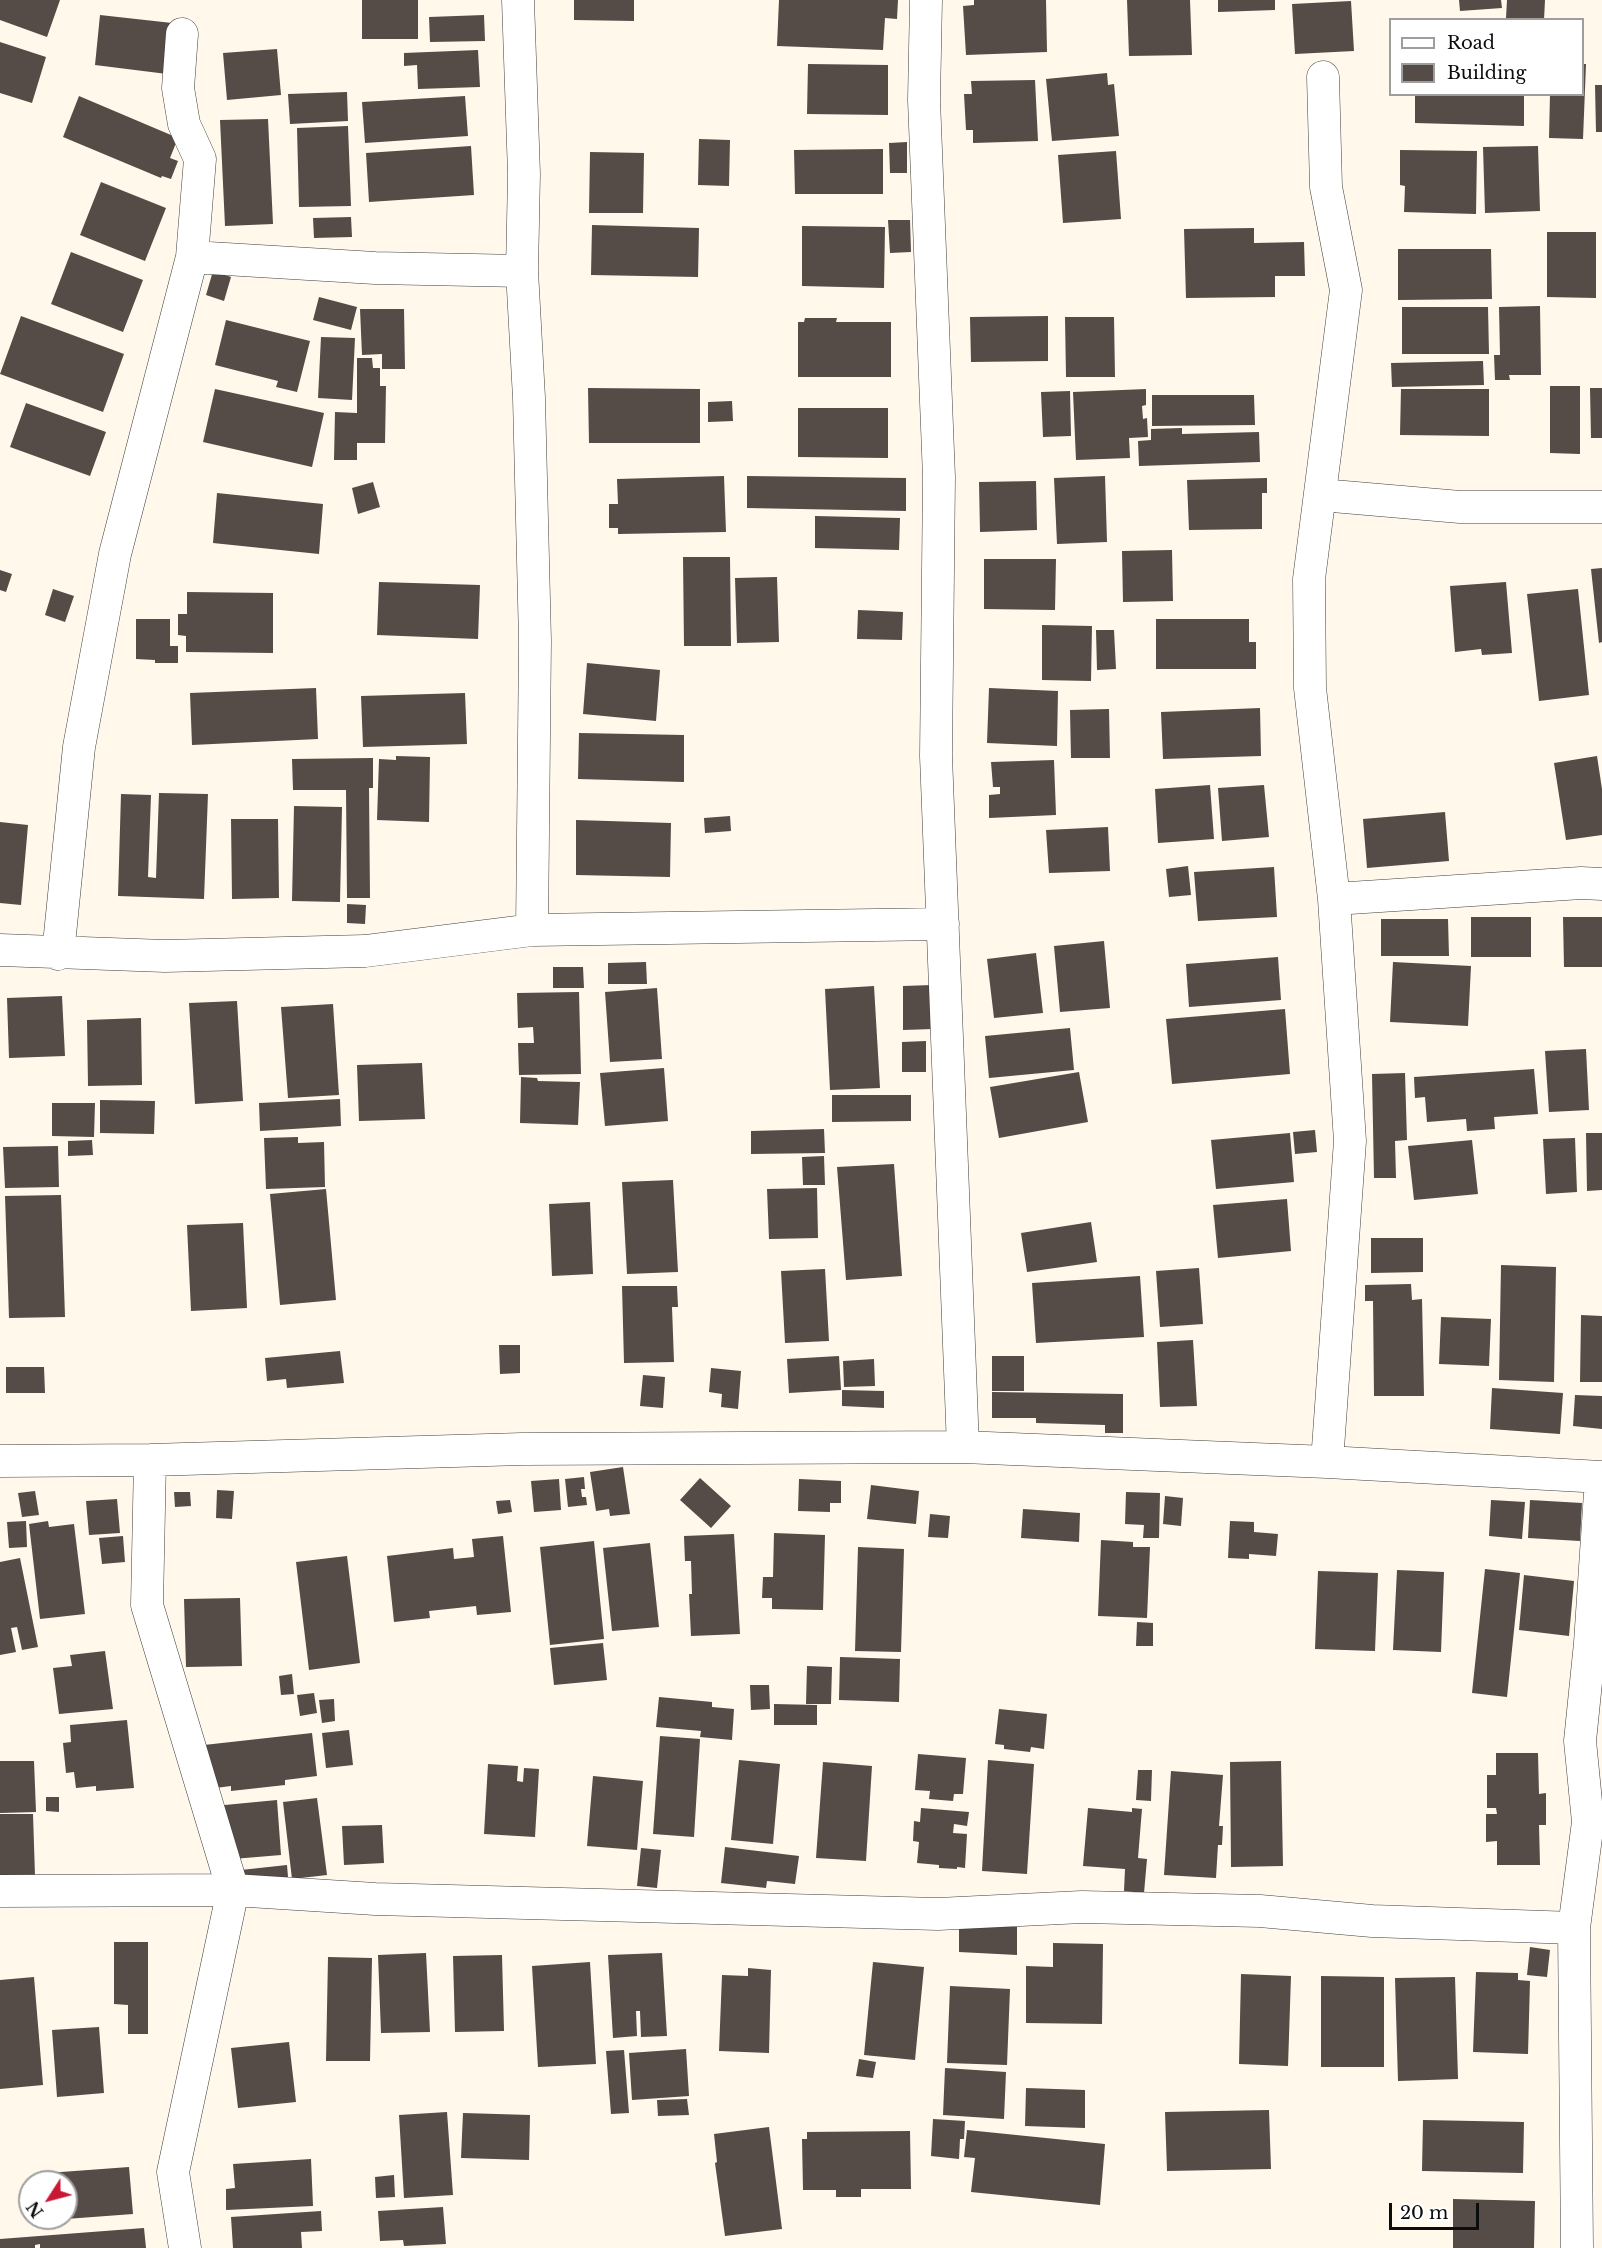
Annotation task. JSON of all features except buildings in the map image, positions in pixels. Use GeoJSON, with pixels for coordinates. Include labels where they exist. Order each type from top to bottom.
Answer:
{"type":"FeatureCollection","features":[{"type":"Feature","properties":{"kind":"street"},"geometry":{"type":"LineString","coordinates":[[518,0],[524,174],[522,271],[529,398],[535,641],[532,930]]}},
{"type":"Feature","properties":{"kind":"street"},"geometry":{"type":"LineString","coordinates":[[926,0],[924,100],[939,477],[936,756],[963,1447]]}},
{"type":"Feature","properties":{"kind":"street"},"geometry":{"type":"LineString","coordinates":[[58,954],[79,747],[115,554],[192,257],[200,159],[184,124],[178,88],[182,34]]}},
{"type":"Feature","properties":{"kind":"street"},"geometry":{"type":"LineString","coordinates":[[1323,76],[1326,187],[1346,290],[1309,579],[1310,688],[1334,899],[1350,1141],[1326,1462]]}},
{"type":"Feature","properties":{"kind":"street"},"geometry":{"type":"LineString","coordinates":[[192,257],[375,268],[522,271]]}},
{"type":"Feature","properties":{"kind":"street"},"geometry":{"type":"LineString","coordinates":[[1321,495],[1460,507],[1602,507]]}},
{"type":"Feature","properties":{"kind":"street"},"geometry":{"type":"LineString","coordinates":[[1334,899],[1581,883],[1602,884]]}},
{"type":"Feature","properties":{"kind":"street"},"geometry":{"type":"LineString","coordinates":[[0,950],[58,954],[165,956],[365,951],[532,930],[943,924]]}},
{"type":"Feature","properties":{"kind":"street"},"geometry":{"type":"LineString","coordinates":[[0,1461],[150,1460],[522,1449],[963,1447],[1326,1462],[1601,1477],[1590,1643],[1580,1741],[1588,1822],[1574,1928],[1577,2248]]}},
{"type":"Feature","properties":{"kind":"street"},"geometry":{"type":"LineString","coordinates":[[150,1460],[147,1605],[233,1890],[172,2172],[185,2248]]}},
{"type":"Feature","properties":{"kind":"street"},"geometry":{"type":"LineString","coordinates":[[0,1891],[233,1890],[375,1899],[938,1914],[1083,1907],[1260,1911],[1372,1920],[1574,1928]]}}]}
